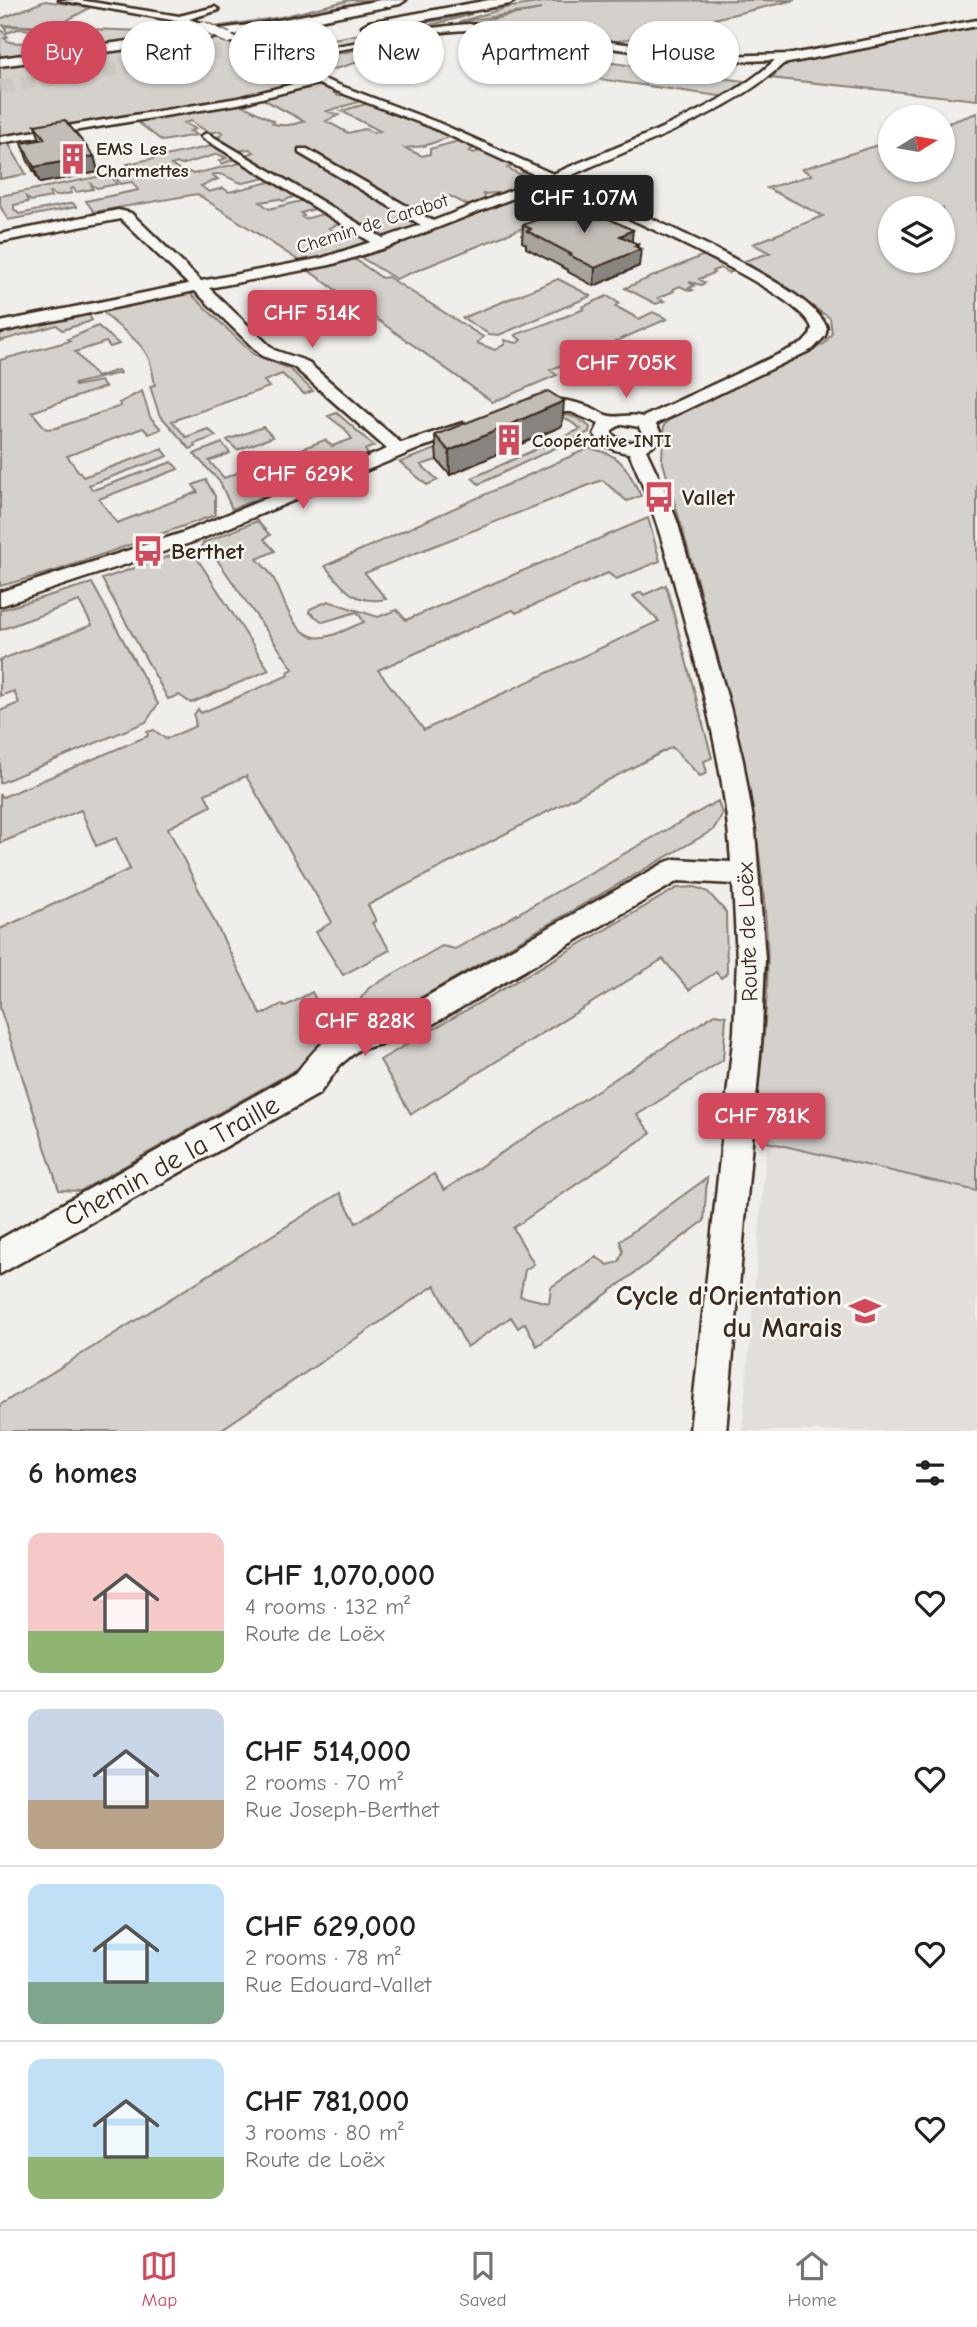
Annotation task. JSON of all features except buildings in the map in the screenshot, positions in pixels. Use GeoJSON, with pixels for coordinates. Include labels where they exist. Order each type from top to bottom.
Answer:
{"type":"FeatureCollection","features":[{"type":"Feature","properties":{"kind":"highway"},"geometry":{"type":"LineString","coordinates":[[0,61],[243,28],[386,0]]}},
{"type":"Feature","properties":{"kind":"highway"},"geometry":{"type":"LineString","coordinates":[[0,61],[264,27],[400,0]]}},
{"type":"Feature","properties":{"kind":"highway"},"geometry":{"type":"LineString","coordinates":[[339,24],[482,0]]}},
{"type":"Feature","properties":{"kind":"highway"},"geometry":{"type":"LineString","coordinates":[[399,21],[516,1]]}},
{"type":"Feature","properties":{"kind":"street"},"geometry":{"type":"LineString","coordinates":[[63,0],[178,19],[229,38]]}},
{"type":"Feature","properties":{"kind":"street"},"geometry":{"type":"LineString","coordinates":[[178,19],[215,10],[193,3]]}},
{"type":"Feature","properties":{"kind":"street"},"geometry":{"type":"LineString","coordinates":[[739,60],[793,57],[977,23]]}},
{"type":"Feature","properties":{"kind":"street"},"geometry":{"type":"LineString","coordinates":[[339,50],[421,30],[464,27],[627,47]]}},
{"type":"Feature","properties":{"kind":"street"},"geometry":{"type":"LineString","coordinates":[[554,178],[724,102],[793,57]]}},
{"type":"Feature","properties":{"kind":"street"},"geometry":{"type":"LineString","coordinates":[[739,62],[771,70]]}},
{"type":"Feature","properties":{"kind":"street"},"geometry":{"type":"LineString","coordinates":[[0,140],[238,101],[306,84]]}},
{"type":"Feature","properties":{"kind":"street"},"geometry":{"type":"LineString","coordinates":[[326,84],[433,124],[554,178],[745,270],[797,303],[813,316],[819,326],[818,335],[808,346],[644,423]]}},
{"type":"Feature","properties":{"kind":"street"},"geometry":{"type":"LineString","coordinates":[[207,136],[383,244]]}},
{"type":"Feature","properties":{"kind":"street"},"geometry":{"type":"LineString","coordinates":[[303,151],[432,226]]}},
{"type":"Feature","properties":{"kind":"street","name":"Chemin de Carabot"},"geometry":{"type":"LineString","coordinates":[[0,327],[198,286],[296,269],[383,244],[554,178]]}},
{"type":"Feature","properties":{"kind":"street"},"geometry":{"type":"LineString","coordinates":[[0,238],[118,214],[126,216],[268,352],[300,364],[398,450]]}},
{"type":"Feature","properties":{"kind":"street"},"geometry":{"type":"LineString","coordinates":[[516,412],[538,406],[563,405],[587,411],[610,423],[629,419],[644,423],[652,430],[653,435],[648,444],[636,448],[621,447],[609,442],[603,434],[610,423]]}},
{"type":"Feature","properties":{"kind":"street"},"geometry":{"type":"LineString","coordinates":[[0,599],[189,537],[398,450],[479,423]]}},
{"type":"Feature","properties":{"kind":"street","name":"Route de Loëx"},"geometry":{"type":"LineString","coordinates":[[636,448],[665,515],[719,707],[737,794],[746,874],[751,959],[748,1032],[708,1431]]}},
{"type":"Feature","properties":{"kind":"street","name":"Chemin de la Traille"},"geometry":{"type":"LineString","coordinates":[[0,1257],[308,1083],[332,1049],[355,1034],[404,1026],[675,870],[746,874]]}},
{"type":"Feature","properties":{"kind":"shaded area"},"geometry":{"type":"Polygon","coordinates":[[[350,0],[376,0],[277,20],[254,21],[350,0]]]}},
{"type":"Feature","properties":{"kind":"shaded area"},"geometry":{"type":"Polygon","coordinates":[[[795,0],[705,21],[627,21],[627,39],[613,43],[613,21],[483,21],[541,9],[462,21],[505,8],[551,1],[795,0]]]}},
{"type":"Feature","properties":{"kind":"shaded area"},"geometry":{"type":"Polygon","coordinates":[[[45,1],[91,7],[66,21],[21,21],[21,26],[0,25],[0,19],[45,1]]]}},
{"type":"Feature","properties":{"kind":"shaded area"},"geometry":{"type":"Polygon","coordinates":[[[472,14],[444,22],[433,21],[472,14]]]}},
{"type":"Feature","properties":{"kind":"shaded area"},"geometry":{"type":"Polygon","coordinates":[[[977,25],[977,100],[770,78],[774,76],[770,75],[786,62],[977,25]]]}},
{"type":"Feature","properties":{"kind":"shaded area"},"geometry":{"type":"Polygon","coordinates":[[[4,26],[21,27],[21,29],[7,33],[4,26]]]}},
{"type":"Feature","properties":{"kind":"shaded area"},"geometry":{"type":"Polygon","coordinates":[[[0,29],[8,37],[4,38],[21,43],[21,54],[0,57],[0,29]]]}},
{"type":"Feature","properties":{"kind":"shaded area"},"geometry":{"type":"Polygon","coordinates":[[[107,30],[121,30],[121,42],[107,43],[107,30]]]}},
{"type":"Feature","properties":{"kind":"shaded area"},"geometry":{"type":"Polygon","coordinates":[[[353,35],[353,44],[339,47],[339,38],[353,35]]]}},
{"type":"Feature","properties":{"kind":"shaded area"},"geometry":{"type":"Polygon","coordinates":[[[215,37],[229,43],[229,84],[299,84],[237,100],[0,138],[0,65],[21,62],[21,84],[107,84],[107,51],[121,49],[121,84],[215,84],[215,37]]]}},
{"type":"Feature","properties":{"kind":"shaded area"},"geometry":{"type":"Polygon","coordinates":[[[353,50],[353,64],[339,68],[340,53],[353,50]]]}},
{"type":"Feature","properties":{"kind":"shaded area"},"geometry":{"type":"Polygon","coordinates":[[[613,63],[627,65],[627,83],[613,81],[613,63]]]}},
{"type":"Feature","properties":{"kind":"shaded area"},"geometry":{"type":"Polygon","coordinates":[[[751,82],[726,97],[634,84],[751,82]]]}},
{"type":"Feature","properties":{"kind":"shaded area"},"geometry":{"type":"Polygon","coordinates":[[[309,84],[323,84],[339,92],[334,93],[338,96],[348,94],[362,101],[327,111],[339,115],[326,121],[348,133],[365,129],[374,133],[380,131],[341,111],[369,103],[413,121],[418,119],[452,136],[424,146],[405,148],[422,156],[430,154],[430,149],[462,140],[476,147],[469,151],[474,153],[482,150],[515,164],[507,168],[519,174],[530,171],[543,179],[503,196],[497,193],[483,194],[488,202],[473,208],[450,196],[401,212],[423,226],[392,238],[378,237],[246,155],[254,152],[249,149],[238,151],[217,138],[223,133],[220,131],[209,133],[191,121],[184,123],[196,129],[190,131],[197,135],[162,141],[134,119],[250,100],[255,101],[244,106],[274,121],[272,123],[280,125],[304,121],[259,97],[309,84]]]}},
{"type":"Feature","properties":{"kind":"shaded area"},"geometry":{"type":"Polygon","coordinates":[[[977,113],[977,1191],[767,1142],[767,1117],[756,1114],[768,962],[762,878],[754,817],[713,637],[662,459],[664,425],[682,411],[824,344],[832,333],[830,318],[744,261],[770,253],[753,244],[823,216],[767,188],[812,175],[802,169],[878,145],[878,182],[956,182],[956,120],[977,113]]]}},
{"type":"Feature","properties":{"kind":"shaded area"},"geometry":{"type":"Polygon","coordinates":[[[7,141],[26,174],[0,179],[0,142],[7,141]]]}},
{"type":"Feature","properties":{"kind":"shaded area"},"geometry":{"type":"Polygon","coordinates":[[[220,146],[238,158],[222,164],[219,161],[226,158],[218,154],[181,165],[171,165],[182,172],[193,174],[245,162],[266,178],[243,183],[216,174],[212,175],[218,179],[201,186],[209,192],[223,188],[229,192],[274,181],[298,195],[283,201],[279,199],[260,202],[269,209],[305,200],[318,208],[301,213],[304,216],[302,217],[305,219],[326,213],[342,223],[329,228],[335,232],[350,227],[364,236],[368,246],[304,264],[197,194],[94,212],[86,201],[138,190],[132,182],[120,184],[116,178],[114,180],[117,184],[97,188],[91,184],[93,189],[76,192],[73,188],[70,189],[72,193],[55,196],[51,192],[51,197],[31,201],[26,197],[28,202],[14,205],[14,209],[19,214],[73,203],[76,207],[8,220],[0,206],[0,196],[133,170],[127,164],[220,146]]]}},
{"type":"Feature","properties":{"kind":"shaded area"},"geometry":{"type":"Polygon","coordinates":[[[547,183],[557,183],[592,200],[396,279],[357,255],[514,199],[515,196],[547,183]]]}},
{"type":"Feature","properties":{"kind":"shaded area"},"geometry":{"type":"Polygon","coordinates":[[[704,255],[735,270],[729,273],[720,268],[713,271],[714,273],[699,279],[705,283],[701,285],[689,282],[694,286],[689,288],[693,290],[680,286],[658,298],[664,301],[656,304],[625,288],[704,255]]]}},
{"type":"Feature","properties":{"kind":"shaded area"},"geometry":{"type":"Polygon","coordinates":[[[348,258],[356,260],[382,278],[388,277],[483,337],[477,343],[495,350],[505,344],[504,340],[517,343],[521,340],[515,335],[584,309],[582,307],[607,296],[619,303],[615,306],[639,319],[653,312],[667,319],[550,370],[557,375],[493,402],[308,270],[348,258]]]}},
{"type":"Feature","properties":{"kind":"shaded area"},"geometry":{"type":"Polygon","coordinates":[[[558,279],[591,296],[499,335],[489,334],[463,318],[558,279]]]}},
{"type":"Feature","properties":{"kind":"shaded area"},"geometry":{"type":"Polygon","coordinates":[[[188,291],[253,354],[290,369],[313,391],[304,394],[282,374],[264,381],[269,387],[172,421],[186,437],[208,429],[216,436],[194,444],[195,447],[190,449],[159,414],[150,386],[155,385],[151,367],[144,350],[100,308],[188,291]]]}},
{"type":"Feature","properties":{"kind":"shaded area"},"geometry":{"type":"Polygon","coordinates":[[[86,311],[92,320],[88,322],[62,330],[57,325],[0,341],[0,333],[86,311]]]}},
{"type":"Feature","properties":{"kind":"shaded area"},"geometry":{"type":"Polygon","coordinates":[[[98,326],[119,344],[110,347],[106,342],[75,352],[97,377],[118,370],[120,373],[74,384],[75,386],[100,381],[105,387],[32,412],[46,429],[56,428],[121,406],[119,403],[142,391],[150,417],[161,429],[149,434],[143,428],[67,456],[83,477],[162,449],[168,456],[89,485],[93,490],[172,462],[178,469],[99,499],[117,523],[198,492],[193,485],[206,480],[215,496],[215,515],[55,571],[0,586],[0,360],[70,341],[68,339],[98,326]]]}},
{"type":"Feature","properties":{"kind":"shaded area"},"geometry":{"type":"Polygon","coordinates":[[[557,412],[577,418],[590,427],[589,432],[479,484],[472,478],[581,429],[565,418],[558,421],[557,412]]]}},
{"type":"Feature","properties":{"kind":"shaded area"},"geometry":{"type":"Polygon","coordinates":[[[337,413],[374,446],[365,450],[368,454],[232,509],[220,482],[194,454],[222,443],[230,453],[209,461],[224,478],[325,440],[332,446],[352,439],[345,429],[328,416],[337,413]]]}},
{"type":"Feature","properties":{"kind":"shaded area"},"geometry":{"type":"Polygon","coordinates":[[[263,427],[273,437],[237,450],[227,440],[263,427]]]}},
{"type":"Feature","properties":{"kind":"shaded area"},"geometry":{"type":"Polygon","coordinates":[[[478,434],[458,453],[421,465],[438,480],[427,485],[400,462],[478,434]]]}},
{"type":"Feature","properties":{"kind":"shaded area"},"geometry":{"type":"Polygon","coordinates":[[[589,448],[609,454],[622,464],[641,496],[627,501],[602,480],[365,573],[386,599],[366,600],[358,597],[344,588],[325,566],[589,448]]]}},
{"type":"Feature","properties":{"kind":"shaded area"},"geometry":{"type":"Polygon","coordinates":[[[648,518],[660,561],[616,579],[608,573],[516,613],[513,610],[508,612],[378,670],[424,730],[659,621],[633,596],[641,592],[644,595],[666,585],[712,758],[704,761],[707,773],[700,776],[672,747],[368,905],[376,921],[372,923],[390,950],[343,975],[316,932],[332,922],[246,776],[205,794],[211,806],[168,828],[261,1015],[282,1004],[284,1007],[312,992],[325,1023],[323,1038],[304,1065],[80,1191],[59,1190],[0,1008],[0,929],[130,869],[116,838],[96,846],[81,810],[0,843],[0,795],[3,797],[148,736],[147,732],[154,730],[166,739],[196,726],[194,715],[198,709],[201,713],[289,675],[288,672],[293,669],[211,551],[206,552],[201,547],[203,543],[257,521],[270,535],[264,539],[275,551],[257,559],[272,576],[296,625],[311,636],[324,637],[364,622],[357,612],[323,622],[309,612],[328,601],[378,617],[397,610],[406,620],[648,518]]]}},
{"type":"Feature","properties":{"kind":"shaded area"},"geometry":{"type":"Polygon","coordinates":[[[193,552],[269,670],[191,703],[179,695],[168,699],[102,579],[173,555],[176,558],[193,552]]]}},
{"type":"Feature","properties":{"kind":"shaded area"},"geometry":{"type":"Polygon","coordinates":[[[92,583],[158,704],[146,722],[0,783],[0,711],[19,703],[14,691],[0,696],[0,660],[92,625],[79,601],[0,630],[0,610],[92,583]]]}},
{"type":"Feature","properties":{"kind":"shaded area"},"geometry":{"type":"Polygon","coordinates":[[[718,801],[722,815],[713,830],[383,1019],[369,1017],[361,1008],[361,998],[369,988],[442,946],[455,949],[718,801]]]}},
{"type":"Feature","properties":{"kind":"shaded area"},"geometry":{"type":"Polygon","coordinates":[[[695,887],[708,892],[726,912],[727,973],[721,978],[716,972],[689,990],[663,959],[411,1114],[380,1060],[677,888],[695,887]]]}},
{"type":"Feature","properties":{"kind":"shaded area"},"geometry":{"type":"Polygon","coordinates":[[[715,1014],[726,1016],[723,1060],[637,1115],[651,1133],[513,1228],[534,1264],[525,1270],[520,1296],[549,1303],[551,1287],[596,1257],[608,1265],[619,1262],[623,1251],[620,1241],[707,1178],[704,1221],[537,1346],[525,1323],[518,1328],[511,1317],[467,1347],[435,1285],[219,1431],[0,1431],[0,1405],[340,1193],[356,1223],[434,1174],[444,1190],[715,1014]]]}},
{"type":"Feature","properties":{"kind":"shaded area","name":"Cycle d'Orientation du Marais"},"geometry":{"type":"Polygon","coordinates":[[[767,1142],[977,1191],[977,1431],[742,1431],[767,1142]]]}},
{"type":"Feature","properties":{"kind":"tunnel"},"geometry":{"type":"LineString","coordinates":[[0,87],[229,51]]}},
{"type":"Feature","properties":{"kind":"place","name":"EMS Les Charmettes"},"geometry":{"type":"Point","coordinates":[73,159]}},
{"type":"Feature","properties":{"kind":"place","name":"Coopérative INTI"},"geometry":{"type":"Point","coordinates":[509,440]}},
{"type":"Feature","properties":{"kind":"place","name":"Vallet"},"geometry":{"type":"Point","coordinates":[659,497]}},
{"type":"Feature","properties":{"kind":"place","name":"Berthet"},"geometry":{"type":"Point","coordinates":[148,551]}},
{"type":"Feature","properties":{"kind":"place","name":"Cycle d'Orientation du Marais"},"geometry":{"type":"Point","coordinates":[865,1311]}}]}
